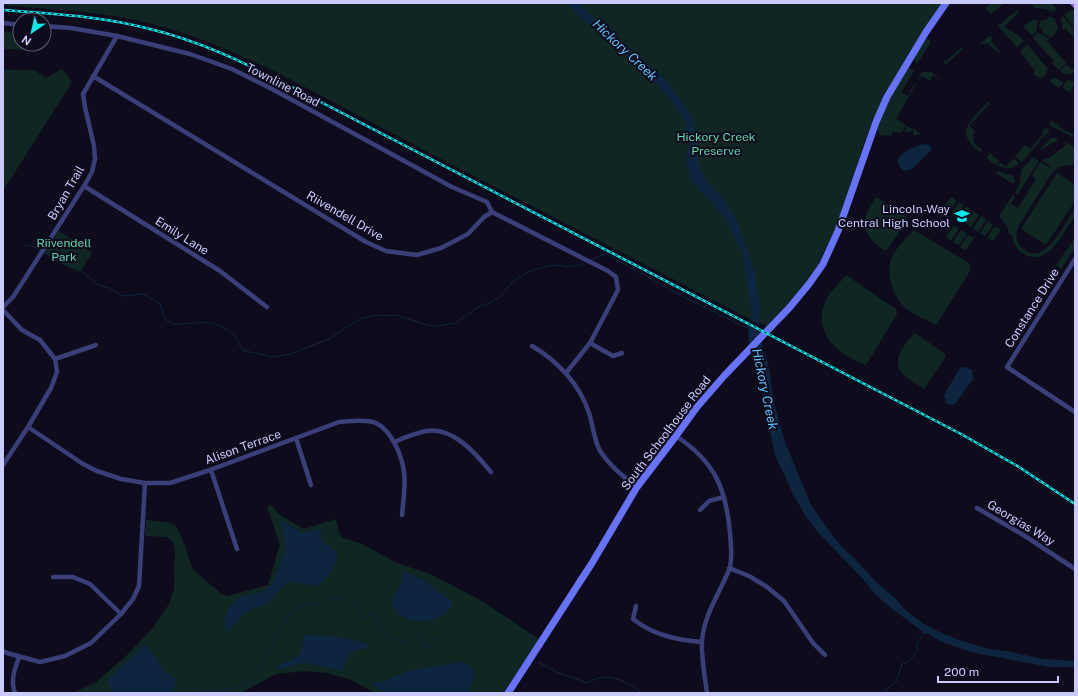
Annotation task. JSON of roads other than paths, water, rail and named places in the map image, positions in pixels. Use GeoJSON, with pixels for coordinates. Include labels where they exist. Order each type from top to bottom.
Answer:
{"type":"FeatureCollection","features":[{"type":"Feature","properties":{"kind":"street","name":"South Schoolhouse Road"},"geometry":{"type":"LineString","coordinates":[[508,693],[588,570],[637,487],[697,407],[790,307],[809,284],[828,254],[838,231],[876,122],[888,97],[926,32],[946,3]]}},
{"type":"Feature","properties":{"kind":"street","name":"Townline Road"},"geometry":{"type":"LineString","coordinates":[[52,27],[71,28],[117,36],[190,54],[232,69],[272,89],[452,187],[487,202],[492,212]]}},
{"type":"Feature","properties":{"kind":"street","name":"Bryan Trail"},"geometry":{"type":"LineString","coordinates":[[3,308],[13,297],[92,172],[95,159],[94,146],[83,94],[117,36]]}},
{"type":"Feature","properties":{"kind":"street","name":"Riivendell Drive"},"geometry":{"type":"LineString","coordinates":[[93,76],[366,242],[386,251],[417,255],[441,248],[468,234],[484,217],[492,212]]}},
{"type":"Feature","properties":{"kind":"street","name":"Emily Lane"},"geometry":{"type":"LineString","coordinates":[[84,186],[220,271],[267,307]]}},
{"type":"Feature","properties":{"kind":"street"},"geometry":{"type":"LineString","coordinates":[[492,212],[616,277],[618,290],[590,343],[566,373]]}},
{"type":"Feature","properties":{"kind":"street","name":"Constance Drive"},"geometry":{"type":"LineString","coordinates":[[1075,259],[1007,367],[1075,412]]}},
{"type":"Feature","properties":{"kind":"street"},"geometry":{"type":"LineString","coordinates":[[1069,268],[1075,272]]}},
{"type":"Feature","properties":{"kind":"street"},"geometry":{"type":"LineString","coordinates":[[3,308],[22,330],[40,340],[55,359],[57,372],[52,388],[28,428],[3,465]]}},
{"type":"Feature","properties":{"kind":"street"},"geometry":{"type":"LineString","coordinates":[[590,343],[613,356],[622,353]]}},
{"type":"Feature","properties":{"kind":"street"},"geometry":{"type":"LineString","coordinates":[[55,359],[96,345]]}},
{"type":"Feature","properties":{"kind":"street"},"geometry":{"type":"LineString","coordinates":[[532,346],[541,351],[566,373],[583,397],[600,450],[617,472],[637,487]]}},
{"type":"Feature","properties":{"kind":"street","name":"Alison Terrace"},"geometry":{"type":"LineString","coordinates":[[28,428],[83,464],[97,470],[121,479],[145,483],[170,483],[211,470],[339,422],[357,420],[376,423],[387,432],[396,445],[404,472],[402,515]]}},
{"type":"Feature","properties":{"kind":"street"},"geometry":{"type":"LineString","coordinates":[[394,442],[427,430],[439,431],[462,442],[474,452],[491,472]]}},
{"type":"Feature","properties":{"kind":"street"},"geometry":{"type":"LineString","coordinates":[[676,436],[689,445],[707,462],[720,484],[728,510],[731,544],[729,568],[712,605],[702,642],[707,693]]}},
{"type":"Feature","properties":{"kind":"street"},"geometry":{"type":"LineString","coordinates":[[296,438],[311,485]]}},
{"type":"Feature","properties":{"kind":"street"},"geometry":{"type":"LineString","coordinates":[[211,470],[237,549]]}},
{"type":"Feature","properties":{"kind":"street"},"geometry":{"type":"LineString","coordinates":[[3,651],[40,662],[65,656],[91,643],[121,614],[133,599],[139,586],[145,483]]}},
{"type":"Feature","properties":{"kind":"street"},"geometry":{"type":"LineString","coordinates":[[700,510],[709,501],[724,497]]}},
{"type":"Feature","properties":{"kind":"street","name":"Georgias Way"},"geometry":{"type":"LineString","coordinates":[[977,508],[1025,536],[1075,569]]}},
{"type":"Feature","properties":{"kind":"street"},"geometry":{"type":"LineString","coordinates":[[729,568],[749,576],[784,601],[813,643],[825,655]]}},
{"type":"Feature","properties":{"kind":"street"},"geometry":{"type":"LineString","coordinates":[[53,577],[73,577],[90,584],[121,614]]}},
{"type":"Feature","properties":{"kind":"street"},"geometry":{"type":"LineString","coordinates":[[636,606],[633,619],[652,632],[684,641],[702,642]]}},
{"type":"Feature","properties":{"kind":"street"},"geometry":{"type":"LineString","coordinates":[[15,693],[12,687],[19,656]]}},
{"type":"Feature","properties":{"kind":"water","name":"Hickory Creek"},"geometry":{"type":"Polygon","coordinates":[[[568,3],[578,3],[665,79],[693,118],[699,147],[698,160],[701,170],[707,181],[723,198],[733,213],[755,273],[761,313],[758,326],[761,342],[768,363],[774,402],[785,442],[811,505],[830,532],[840,545],[876,582],[895,598],[905,610],[924,624],[959,640],[989,649],[1043,659],[1075,661],[1075,667],[1049,667],[971,652],[940,641],[927,633],[924,634],[874,593],[862,578],[816,530],[793,494],[775,455],[757,368],[750,354],[748,327],[752,313],[742,254],[727,222],[711,201],[700,191],[690,178],[686,160],[689,141],[684,119],[671,99],[658,86],[622,52],[574,12],[568,3]]]}},
{"type":"Feature","properties":{"kind":"water"},"geometry":{"type":"Polygon","coordinates":[[[923,144],[929,145],[932,148],[931,150],[912,169],[904,171],[900,167],[897,160],[899,157],[905,152],[923,144]]]}},
{"type":"Feature","properties":{"kind":"water"},"geometry":{"type":"Polygon","coordinates":[[[966,367],[972,370],[973,379],[955,404],[949,405],[946,403],[944,395],[960,368],[966,367]]]}},
{"type":"Feature","properties":{"kind":"water"},"geometry":{"type":"Polygon","coordinates":[[[280,519],[302,533],[321,529],[320,537],[336,553],[336,564],[320,584],[310,585],[291,581],[282,587],[268,603],[250,609],[230,629],[226,630],[225,618],[233,603],[243,597],[259,593],[269,587],[273,582],[286,547],[280,519]]]}},
{"type":"Feature","properties":{"kind":"water"},"geometry":{"type":"Polygon","coordinates":[[[402,572],[426,581],[452,602],[449,610],[437,618],[423,621],[417,621],[398,614],[392,600],[402,581],[402,572]]]}},
{"type":"Feature","properties":{"kind":"water"},"geometry":{"type":"Polygon","coordinates":[[[306,635],[346,638],[369,645],[369,648],[355,650],[348,657],[343,671],[306,663],[279,669],[275,668],[299,656],[304,637],[306,635]]]}},
{"type":"Feature","properties":{"kind":"water"},"geometry":{"type":"Polygon","coordinates":[[[147,645],[165,672],[177,679],[173,693],[113,693],[108,683],[109,678],[142,647],[147,645]]]}},
{"type":"Feature","properties":{"kind":"water"},"geometry":{"type":"Polygon","coordinates":[[[461,662],[467,664],[474,670],[472,683],[467,693],[390,693],[384,692],[372,685],[374,683],[383,682],[407,671],[461,662]]]}},
{"type":"Feature","properties":{"kind":"waterway"},"geometry":{"type":"LineString","coordinates":[[26,245],[32,246],[39,250]]}},
{"type":"Feature","properties":{"kind":"waterway"},"geometry":{"type":"LineString","coordinates":[[45,253],[64,263],[76,267],[99,285],[109,288],[123,296],[145,295],[160,304],[165,319],[172,324],[203,322],[217,325],[232,333],[244,351],[272,357],[291,354],[331,338],[362,318],[378,315],[396,315],[427,325],[437,326],[455,323],[480,306],[490,303],[500,297],[513,281],[530,271],[549,266],[560,265],[567,267],[582,265],[584,263]]}},
{"type":"Feature","properties":{"kind":"waterway"},"geometry":{"type":"LineString","coordinates":[[590,260],[606,254],[682,296],[745,327],[748,327]]}},
{"type":"Feature","properties":{"kind":"waterway"},"geometry":{"type":"LineString","coordinates":[[190,693],[196,689],[212,691],[229,689],[242,686],[252,681],[258,675],[261,664],[291,610],[304,605],[316,604],[325,599],[334,597],[343,599]]}},
{"type":"Feature","properties":{"kind":"waterway"},"geometry":{"type":"LineString","coordinates":[[347,601],[356,606],[363,617],[376,614],[379,629],[386,637],[403,643],[409,642],[418,636],[422,638],[424,648],[430,647],[435,638],[438,638]]}},
{"type":"Feature","properties":{"kind":"waterway"},"geometry":{"type":"LineString","coordinates":[[884,693],[896,682],[902,664],[909,661],[917,652],[917,643],[923,634]]}},
{"type":"Feature","properties":{"kind":"waterway"},"geometry":{"type":"LineString","coordinates":[[538,662],[557,672],[587,683],[594,679],[604,677],[616,679],[633,686],[641,693]]}},
{"type":"Feature","properties":{"kind":"railway"},"geometry":{"type":"LineString","coordinates":[[3,10],[77,16],[114,21],[169,34],[204,46],[239,61],[961,434],[1019,467],[1075,504]]}},
{"type":"Feature","properties":{"kind":"place","name":"Lincoln-Way Central High School"},"geometry":{"type":"Point","coordinates":[962,216]}},
{"type":"Feature","properties":{"kind":"park label","name":"Hickory Creek Preserve"},"geometry":{"type":"Point","coordinates":[716,144]}},
{"type":"Feature","properties":{"kind":"park label","name":"Riivendell Park"},"geometry":{"type":"Point","coordinates":[64,250]}}]}
